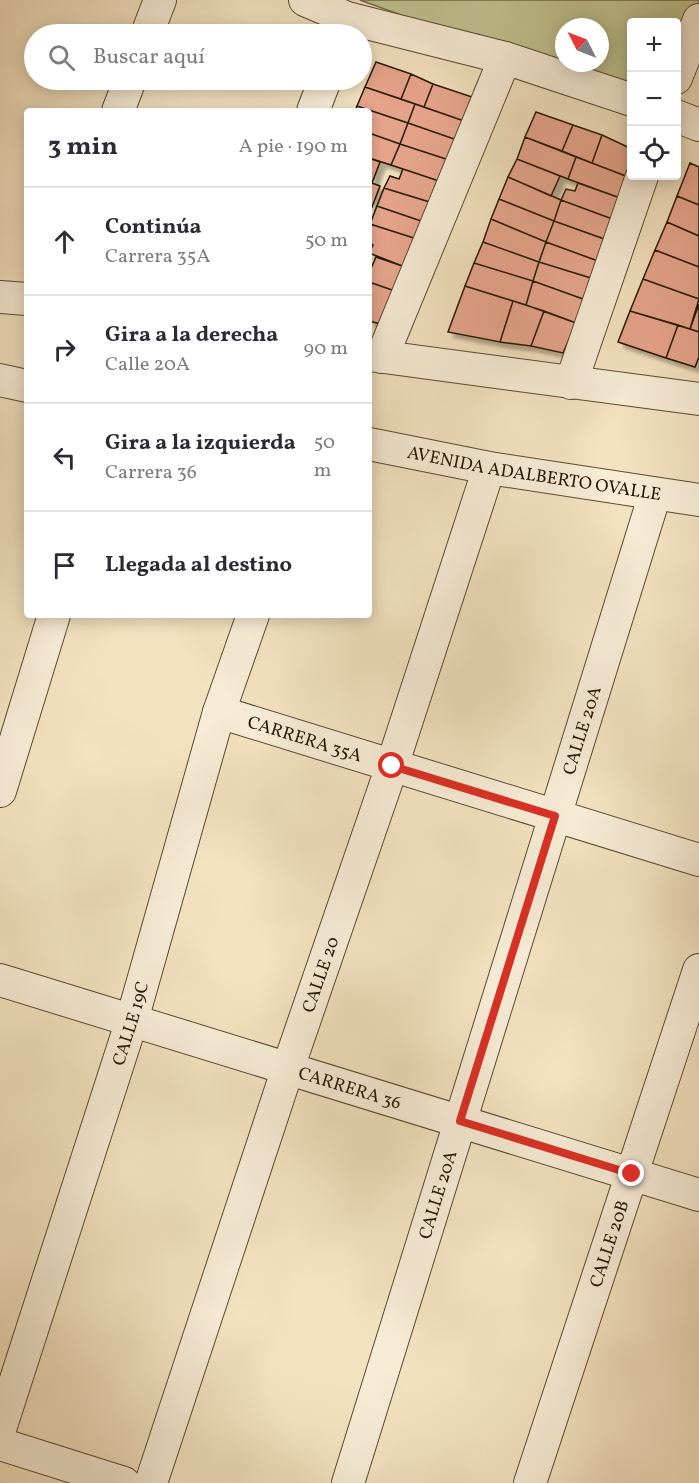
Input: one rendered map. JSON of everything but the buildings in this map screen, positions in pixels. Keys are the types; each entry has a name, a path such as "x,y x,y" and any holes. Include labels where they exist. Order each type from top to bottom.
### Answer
{"street":[{"path":"151,24 160,0"},
{"path":"305,0 347,18 371,24"},
{"path":"678,72 699,20"},
{"path":"372,24 505,58 627,98"},
{"path":"505,58 375,356 699,399"},
{"path":"119,108 126,90"},
{"path":"314,108 321,90"},
{"path":"681,118 699,125"},
{"path":"571,383 641,180"},
{"path":"0,297 24,299"},
{"path":"0,380 24,385"},
{"name":"AVENIDA ADALBERTO OVALLE","path":"372,445 489,468 699,500"},
{"name":"CALLE 20","path":"151,1483 288,1068 392,766 489,468"},
{"name":"CALLE 20A","path":"348,1483 655,494"},
{"path":"0,791 53,618"},
{"name":"CALLE 19C","path":"0,1429 132,1020 219,712 252,618"},
{"name":"CARRERA 35A","path":"219,712 699,860"},
{"name":"CALLE 20B","path":"531,1483 699,970"},
{"name":"CARRERA 36","path":"0,980 699,1195"},
{"path":"0,1444 124,1483"}],"green space":[{"path":"360,0 699,0 699,26 681,71 681,18 627,18 627,98 557,72 609,72 609,18 555,18 555,71"}],"route":[{"path":"392,766 555,816 460,1121 632,1174"}]}
